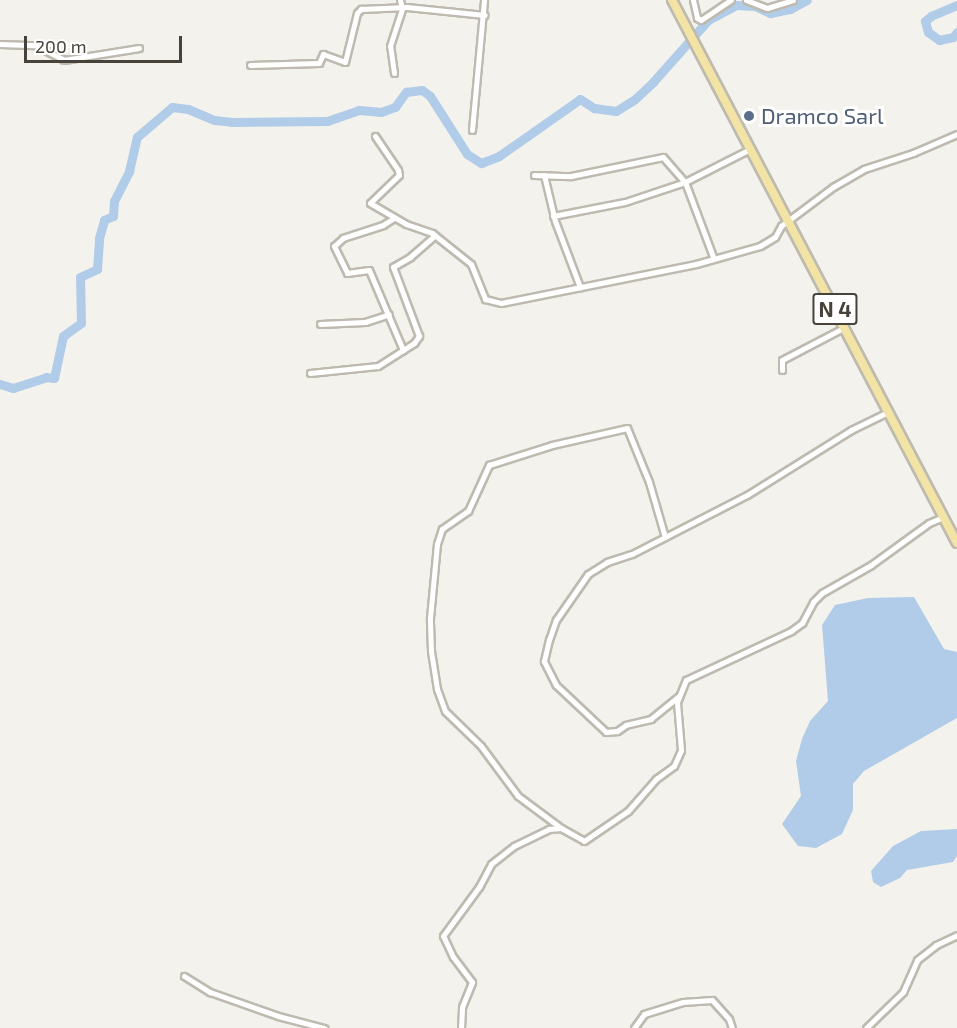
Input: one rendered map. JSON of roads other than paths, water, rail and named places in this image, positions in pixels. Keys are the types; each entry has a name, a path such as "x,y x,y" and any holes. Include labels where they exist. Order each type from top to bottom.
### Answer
{"main road":[{"name":"N 4","path":"672,0 957,543"}],"street":[{"path":"394,73 390,46 402,8 400,0"},
{"path":"472,130 485,15 484,0"},
{"path":"693,0 698,18 701,20 731,0"},
{"path":"746,0 767,8 793,0"},
{"path":"250,65 319,63 323,54 345,62 355,22 361,9 402,8 462,11 485,15"},
{"path":"0,44 35,45 64,60 139,48"},
{"path":"375,136 398,170 399,176 370,203 394,218 435,235 471,264 485,299 491,303 501,303 714,259 759,246 775,237 787,221 815,203 833,187 864,169 913,153 957,134"},
{"path":"553,216 625,202 686,182 750,149"},
{"path":"534,175 592,173 658,157 663,158 686,182 714,259"},
{"path":"544,175 553,216 579,286"},
{"path":"394,218 383,225 343,238 334,246 346,273 369,270 403,350"},
{"path":"310,373 378,366 403,350 419,336 393,267 410,257 435,235"},
{"path":"320,324 365,322 389,314"},
{"path":"782,370 782,360 845,327"},
{"path":"679,696 651,719 626,725 617,731 606,732 556,685 544,661 556,620 588,574 607,562 632,554 747,495 851,430 888,412"},
{"path":"665,537 649,482 627,428 552,445 489,465 468,510 442,529 437,544 430,618 430,651 437,689 445,711 481,746 518,796 584,842 628,811 657,779 674,766 681,750 677,702 686,680 791,631 802,623 813,602 822,593 871,565 929,523 944,517"},
{"path":"461,1028 462,1007 472,982 453,957 443,936 479,886 491,864 531,837 549,829 561,828"},
{"path":"866,1028 903,992 917,960 936,945 957,935"},
{"path":"184,976 210,992 278,1016 324,1028"},
{"path":"634,1028 644,1014 683,1002 712,1000 729,1018 732,1028"}],"water":[{"path":"914,597 944,649 957,652 957,718 864,771 853,784 853,810 842,834 816,848 798,846 782,824 801,796 796,761 802,739 810,721 828,701 822,625 835,605 868,598"},
{"path":"957,829 957,856 953,862 907,870 900,878 881,887 873,882 871,871 893,846 921,831"}],"waterway":[{"path":"0,384 13,388 46,377 54,378 63,336 81,323 80,277 97,269 99,238 104,220 113,216 114,201 129,171 137,137 172,107 188,109 214,120 232,122 327,121 359,110 381,112 395,107 406,92 422,90 430,96 467,154 481,163 499,156 580,99 594,108 616,111 635,99 653,82 708,20 736,5 755,6 770,13 790,9 807,0"},
{"path":"957,5 925,21 928,32 939,40 953,37 957,32"}],"place":[{"name":"Dramco Sarl","path":"749,116"}]}
